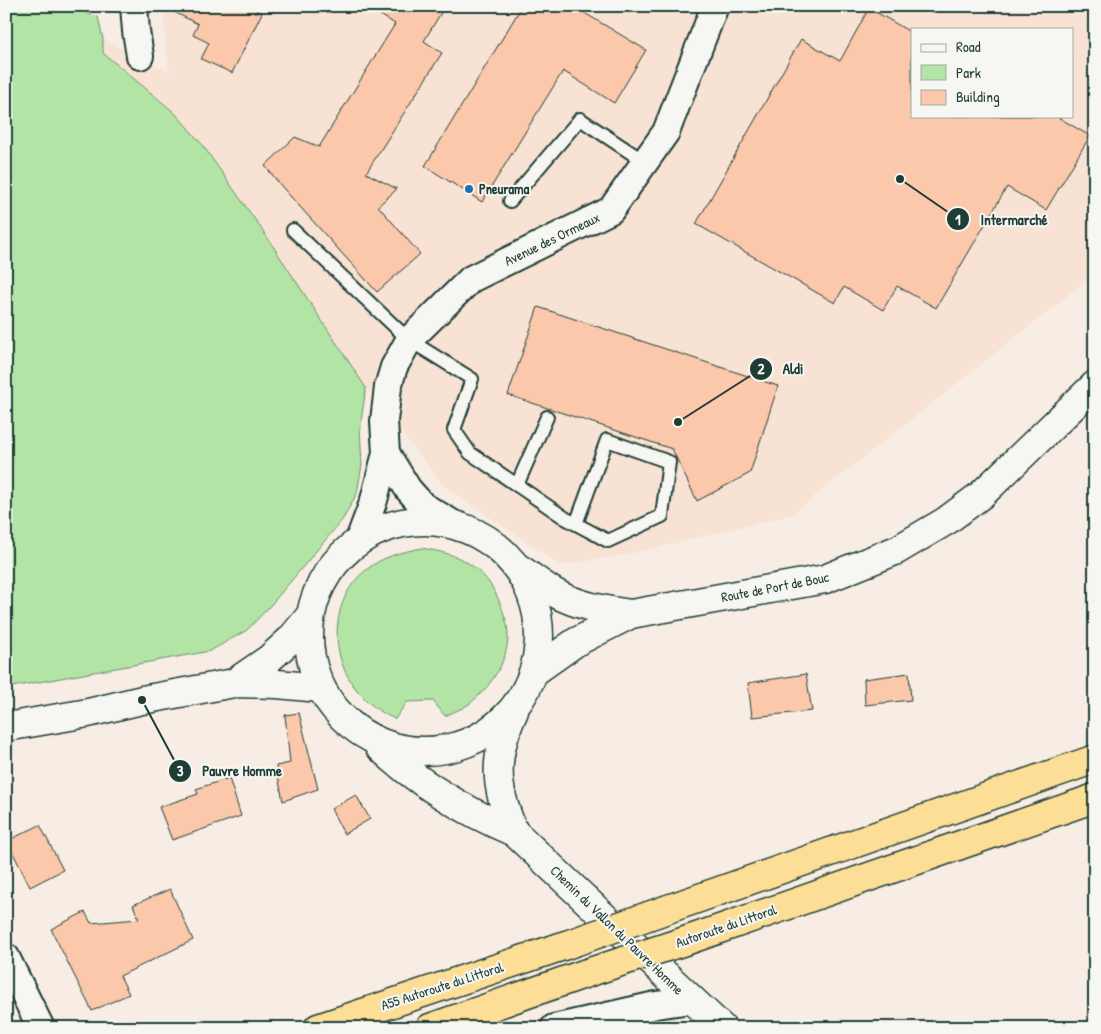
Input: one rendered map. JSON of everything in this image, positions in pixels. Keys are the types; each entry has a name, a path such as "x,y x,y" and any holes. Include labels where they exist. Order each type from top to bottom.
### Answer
{"highway":[{"name":"A55 Autoroute du Littoral","path":"318,1028 566,945 1095,759"},
{"name":"Autoroute du Littoral","path":"430,1028 586,973 692,939 1095,798"}],"main road":[{"name":"Route de Port de Bouc","path":"535,671 576,642 631,614 825,579 897,550 946,521 981,495 1095,385"},
{"path":"516,708 480,738 438,751 407,751 372,740 337,714 320,688 308,642 310,616 320,585 337,560 359,540 386,526 419,520 450,522 501,548 520,568 538,611 540,643 535,671"},
{"name":"Route de Port de Bouc","path":"520,568 556,594 574,602 602,610 631,614"},
{"path":"234,684 269,659 291,639 310,616"},
{"name":"Chemin du Vallon du Pauvre Homme","path":"514,832 500,794 498,764 500,748 505,731 535,671"},
{"path":"6,727 234,684 277,684 320,688"},
{"name":"Chemin du Vallon du Pauvre Homme","path":"372,740 389,756 458,805 487,821 514,832 722,1028"}],"street":[{"name":"Avenue des Ormeaux","path":"359,540 378,485 386,453 384,421 388,386 394,367 409,340 471,279 611,210 666,132 714,6"},
{"path":"134,7 140,56"},
{"name":"Avenue des Ormeaux","path":"386,453 408,489 423,506 450,522"},
{"path":"6,957 41,1028"},
{"path":"554,1028 656,1005 691,1000"}],"lane":[{"path":"123,6 134,7"},
{"path":"510,201 580,119 645,162"},
{"path":"293,230 409,340 472,379 454,430 470,454 576,524 608,541 662,516 669,462 607,440 576,524"},
{"path":"517,485 547,417"}],"shaded area":[{"path":"162,6 1095,6 1095,274 791,515 630,554 560,565 443,485 366,388 263,231 201,143 175,113 103,53 103,39 169,72"}],"green space":[{"path":"6,6 65,6 98,17 103,39 103,53 175,113 201,143 263,231 366,388 360,428 362,465 357,493 343,519 270,606 247,630 210,651 6,688"},
{"path":"422,548 443,552 458,558 470,564 487,579 495,592 505,617 508,632 507,646 501,665 490,683 484,691 466,706 445,716 433,701 407,702 395,719 367,701 347,676 341,661 337,628 344,599 353,583 361,574 372,565 386,558"}],"building":[{"path":"162,6 248,6 262,13 232,73 201,59 209,43 193,35 198,24"},
{"path":"366,6 445,6 424,41 442,53 366,173 397,189 378,206 420,254 377,292 265,166 295,137 319,147 395,24"},
{"path":"522,6 573,6 646,50 614,103 563,71 482,202 425,166"},
{"path":"869,8 911,32 911,118 1059,118 1090,136 1046,210 1007,187 936,308 897,286 883,310 844,287 835,303 696,224 801,39 840,61"},
{"path":"538,307 778,386 750,473 697,501 672,449 508,395"},
{"path":"909,673 911,700 865,705 864,679"},
{"path":"806,674 812,711 752,717 748,683"},
{"path":"299,713 318,789 283,801 276,766 290,763 285,715"},
{"path":"229,778 241,816 172,840 159,807 198,794 196,789"},
{"path":"356,795 370,819 344,834 331,809"},
{"path":"40,825 63,870 30,887 7,841"},
{"path":"170,889 193,940 120,976 129,994 92,1011 51,929 85,912 91,923 139,919 133,905"}],"place":[{"name":"Intermarché","path":"900,179"},
{"name":"Pneurama","path":"469,189"},
{"name":"Aldi","path":"678,422"},
{"name":"Pauvre Homme","path":"142,700"}]}
